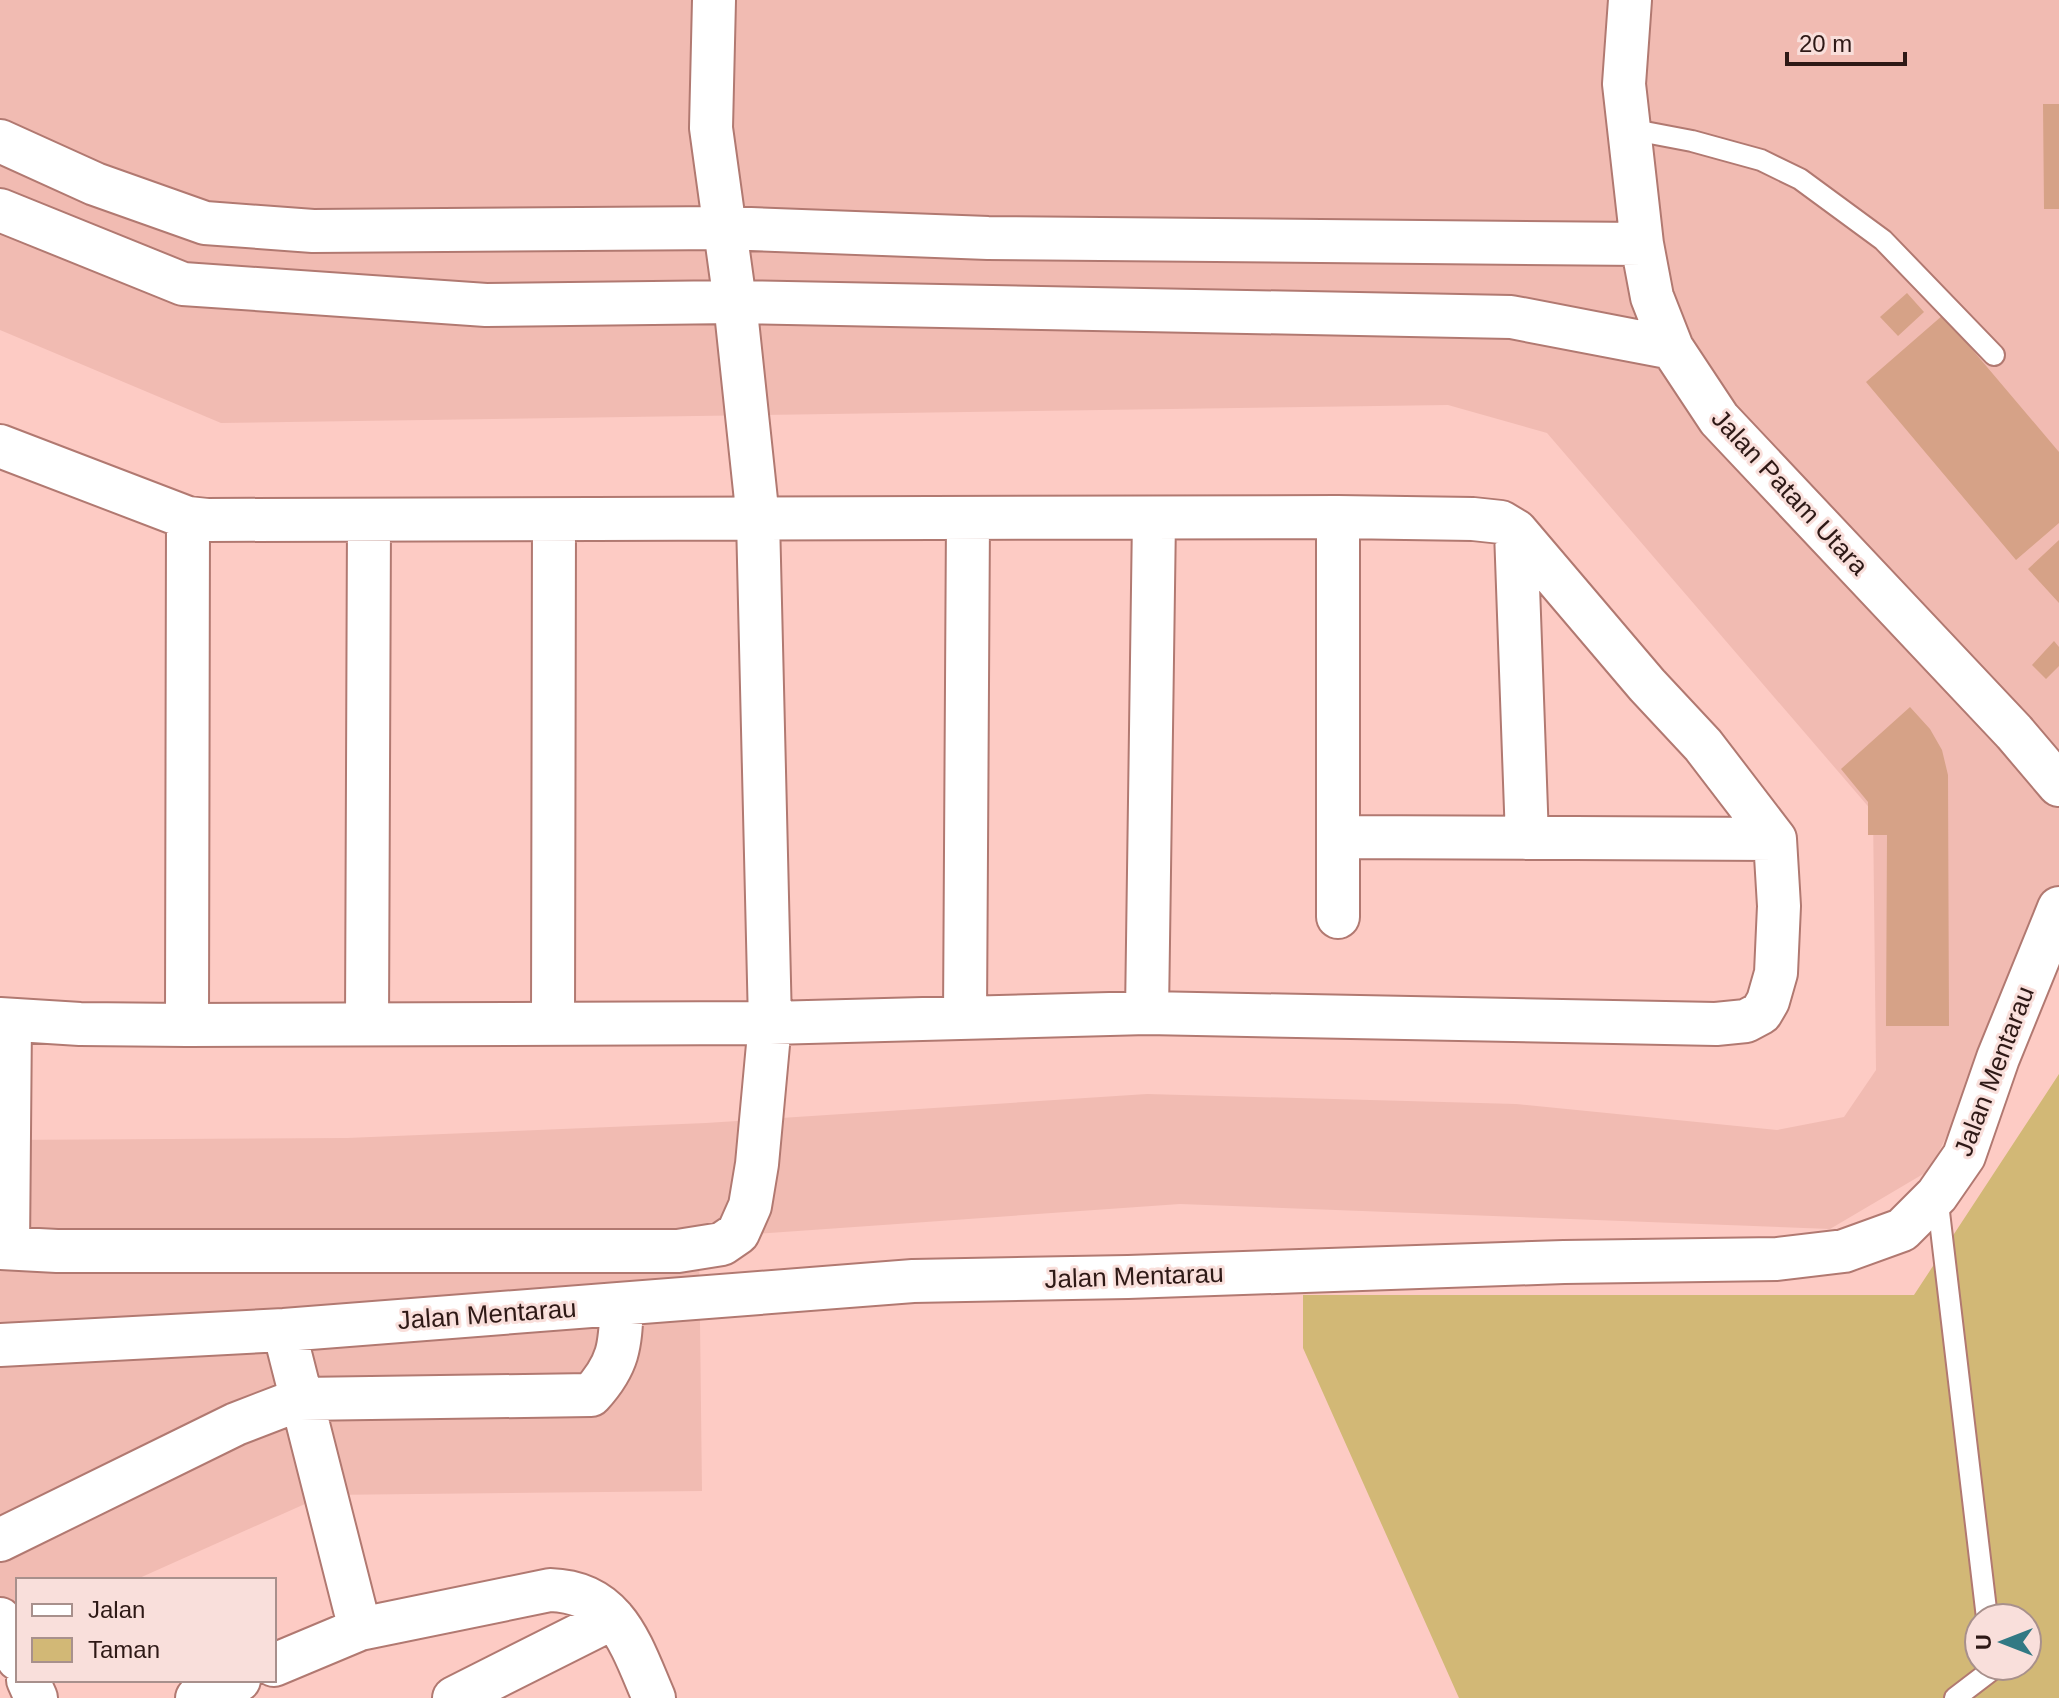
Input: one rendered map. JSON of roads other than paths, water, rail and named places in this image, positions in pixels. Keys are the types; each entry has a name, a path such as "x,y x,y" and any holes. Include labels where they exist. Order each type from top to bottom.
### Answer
{"street":[{"path":"0,446 188,518 554,520 758,519 968,518 1338,517 1501,522 1516,531 1647,685 1703,745 1775,839 1779,906 1776,973 1761,1013 1746,1021 1716,1024 1147,1013 770,1023 187,1025 5,1020 4,1248 57,1251 678,1251 722,1244 738,1233 750,1206 757,1164 770,1023 758,519 735,302 711,128 714,0"},
{"name":"Jalan Patam Utara","path":"1630,0 1624,84 1642,244 1652,297 1672,348 1719,419 2014,732 2059,785"},
{"path":"0,141 95,184 205,223 313,231 725,228 988,238 1642,244"},
{"path":"0,210 183,284 486,305 735,302 1511,317 1672,348"},
{"path":"1338,517 1338,917"},
{"path":"187,1025 188,518"},
{"path":"965,1018 968,518"},
{"path":"1147,1013 1154,518"},
{"path":"367,1024 369,520"},
{"path":"553,1024 554,520"},
{"path":"1516,531 1527,838"},
{"path":"1338,837 1775,839"},
{"name":"Jalan Mentarau","path":"0,1345 284,1330 913,1281 1564,1262 1777,1259 1844,1251 1902,1230 1937,1195 1964,1156 1998,1058 2059,908"},
{"path":"0,1540 236,1424 301,1399 591,1395 615,1363 620,1346 622,1304"},
{"path":"284,1330 360,1629"},
{"path":"276,1664 360,1629 550,1590 570,1591 588,1597 623,1629 654,1698"},
{"path":"454,1698 613,1618"},
{"path":"0,1619 16,1655"},
{"path":"197,1698 234,1682"}],"lane":[{"path":"1629,129 1692,141 1761,160 1800,179 1883,240 1994,355"},
{"path":"1937,1195 1985,1602"},
{"path":"1955,1698 1976,1682"}]}
